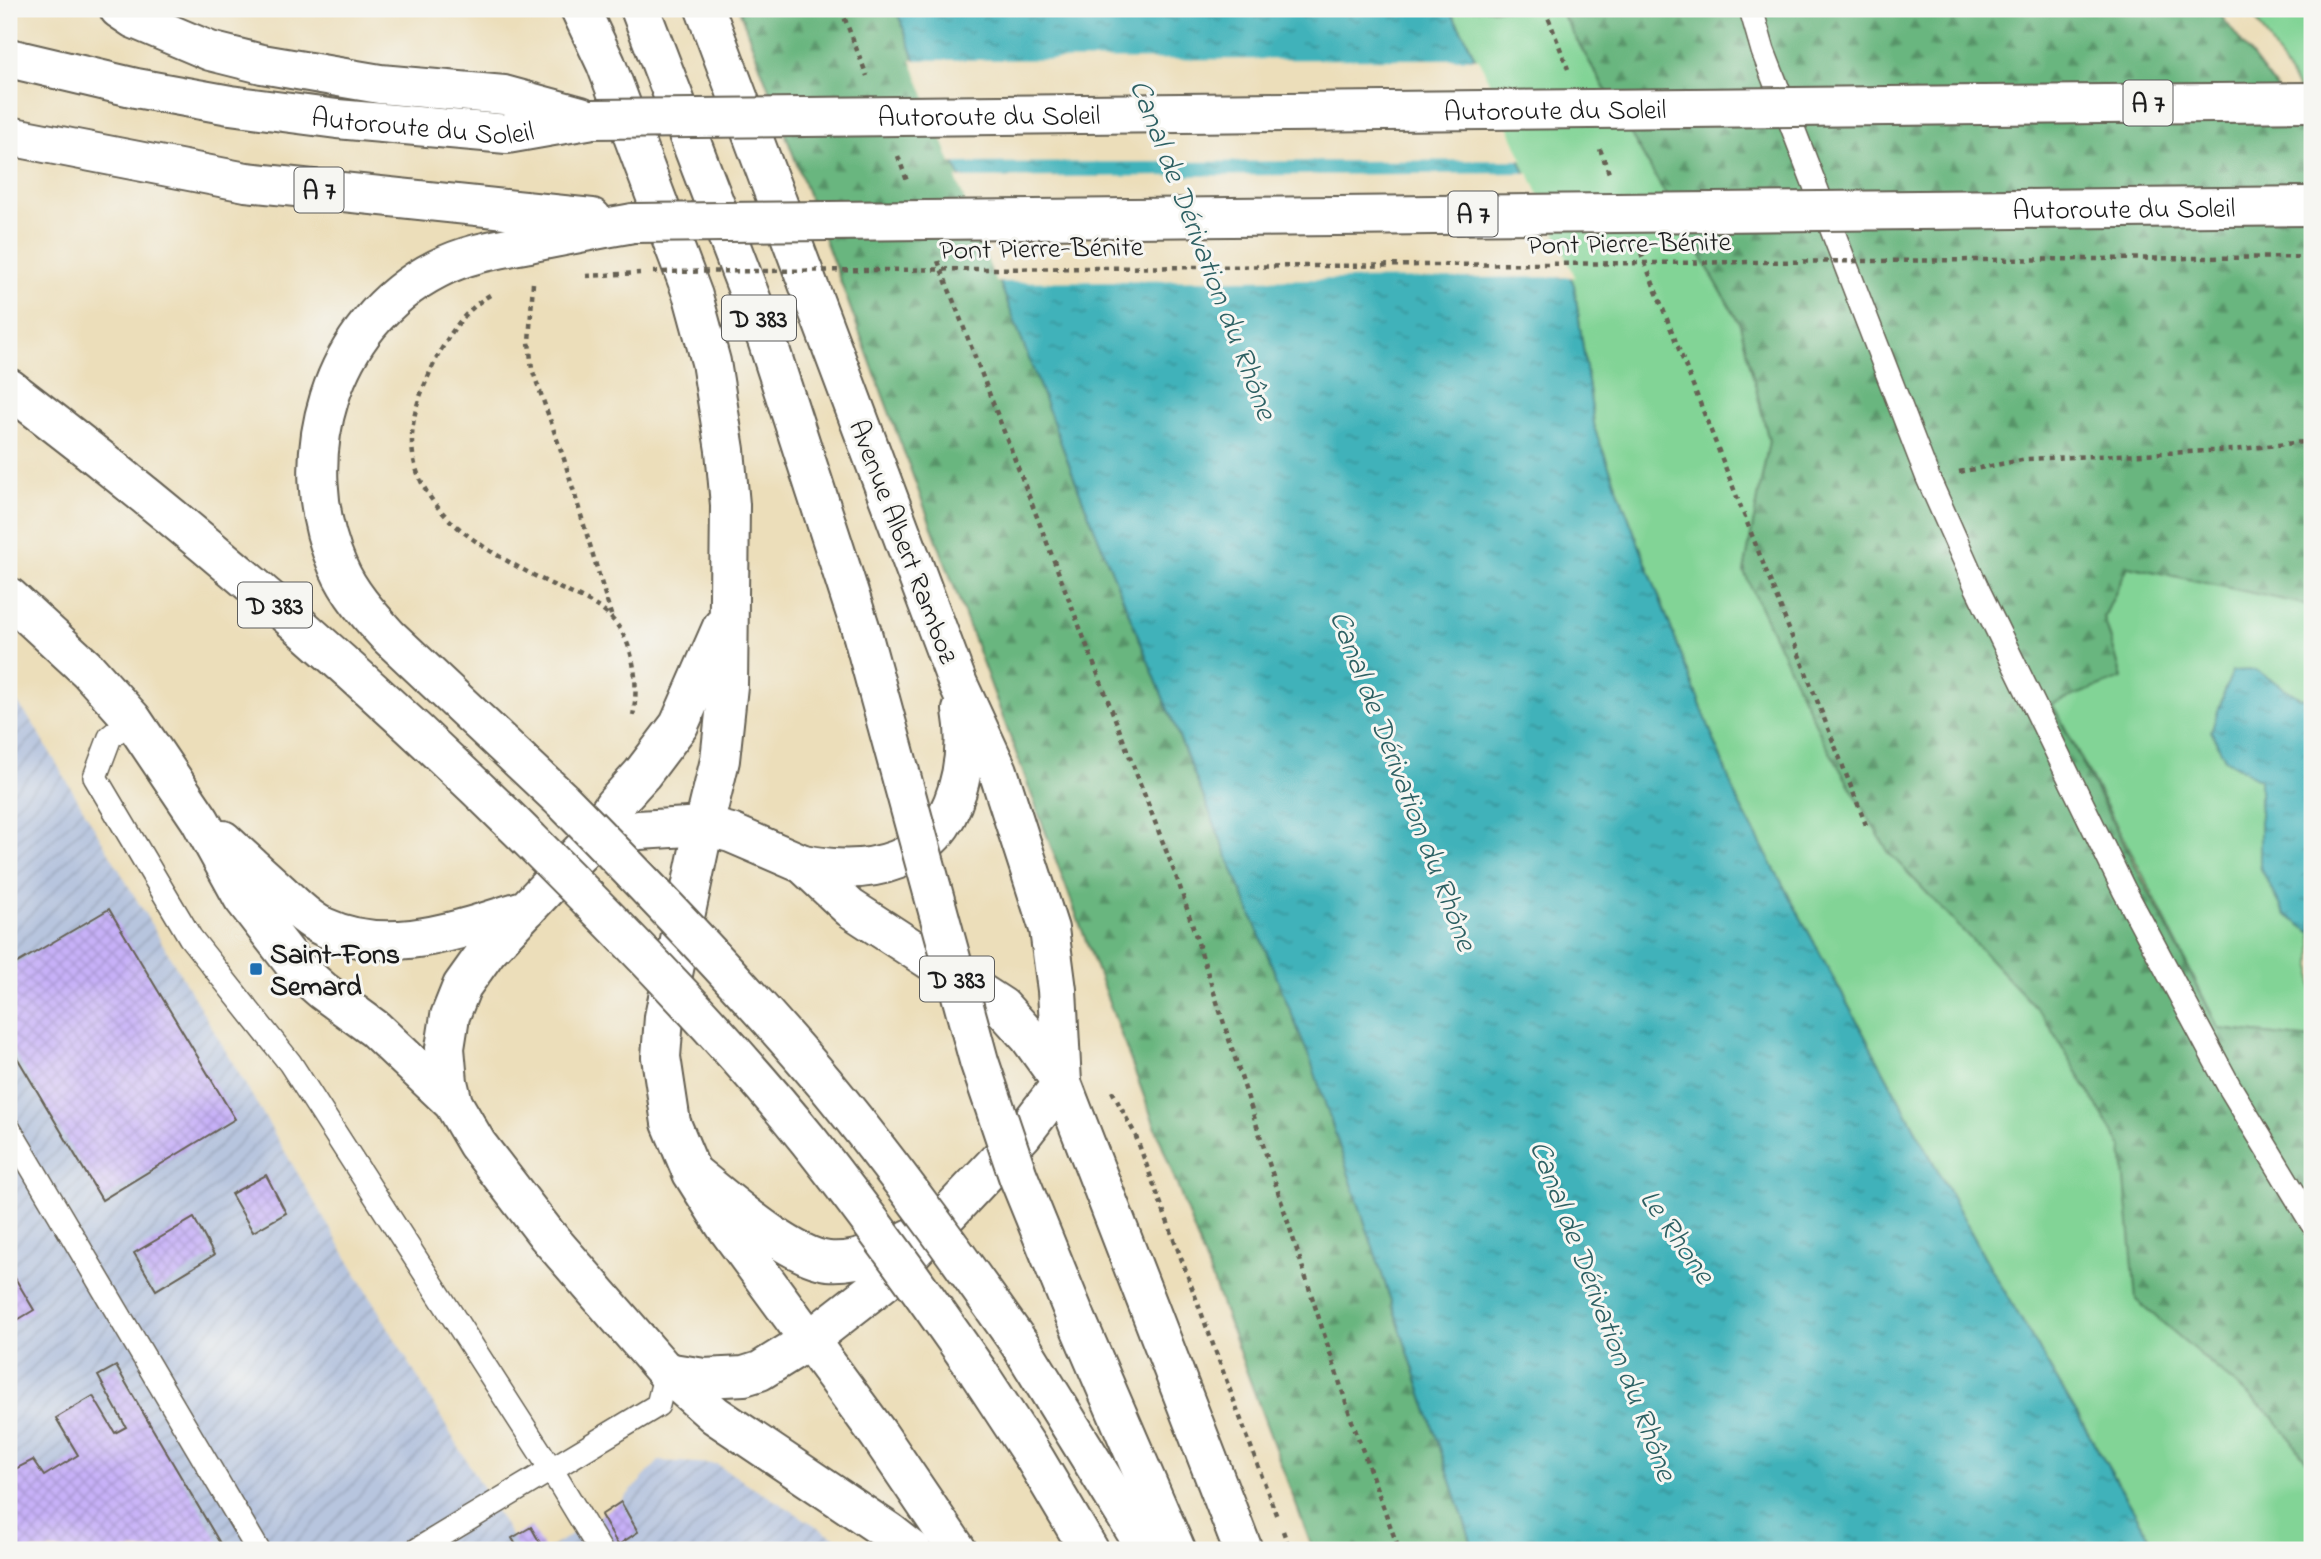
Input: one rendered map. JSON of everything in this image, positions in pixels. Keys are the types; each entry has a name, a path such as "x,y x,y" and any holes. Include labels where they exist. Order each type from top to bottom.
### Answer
{"main road":[{"path":"119,9 134,19 210,51 262,64 380,85 505,95 593,120"},
{"path":"580,9 606,64 693,296 711,362 725,450 730,505 728,686 720,760 664,1017 661,1057 671,1123 692,1173 724,1224 879,1436 957,1550"},
{"name":"D 383","path":"640,9 767,340 862,633 979,1061 1018,1176 1075,1316 1177,1550"},
{"name":"Avenue Albert Ramboz","path":"705,9 958,684 998,771 1049,929 1057,990 1062,1083"},
{"name":"Autoroute du Soleil","path":"9,58 136,88 230,105 337,119 507,134 593,120 2312,102"},
{"name":"Autoroute du Soleil","path":"9,136 246,182 633,222 2312,206"},
{"path":"633,222 476,253 437,269 412,284 374,317 344,361 328,400 319,444 316,481 323,523 338,568 388,636 562,800 659,898 827,1087 934,1224 1020,1346 1103,1476 1146,1550"},
{"name":"D 383","path":"9,388 177,522 301,626 423,737 624,934 755,1078 865,1214 978,1372 1089,1550"},
{"path":"9,597 88,670 132,719 200,820 243,898 298,969 374,1029 453,1103 477,1144 547,1235 666,1371 715,1415 912,1550"},
{"path":"453,1103 446,1048 450,1016 462,986 487,951 588,844 614,805 642,774 679,725 730,609"},
{"path":"588,844 639,830 704,825 731,833 803,863 830,869 857,869 902,859 933,836 945,820 955,798 964,761 965,729 958,684"},
{"path":"200,820 302,912 323,927 355,937 404,940 432,936 528,909"},
{"path":"803,863 850,908 1003,1007 1029,1037 1062,1083 1243,1550"},
{"path":"666,1371 704,1378 744,1376 760,1371 808,1341 885,1281 1022,1135 1062,1083"},
{"path":"692,1173 785,1243 820,1259 831,1261 861,1258 937,1225"}],"lane":[{"path":"1751,9 1763,51 1928,478 1976,588 2124,890 2229,1086 2312,1223"},
{"path":"132,719 110,737 95,777 190,937 289,1063 551,1469 600,1550"},
{"path":"9,1129 258,1550"},
{"path":"417,1550 658,1405 666,1371"}],"path":[{"path":"841,9 871,86"},
{"path":"1545,9 1570,74"},
{"path":"1595,138 1611,177"},
{"path":"895,150 910,189"},
{"path":"1636,242 1866,825"},
{"path":"935,253 1179,884 1352,1421 1399,1550"},
{"name":"Pont Pierre-Bénite","path":"573,276 653,272 2312,257"},
{"path":"523,281 533,279 529,342 532,369 564,459 612,619"},
{"path":"499,290 473,306 456,325 433,364 423,388 415,418 414,438 414,453 420,480 441,512 469,537 502,559 594,605 612,619 623,635 633,665 636,695 632,719"},
{"path":"1928,478 2027,458 2233,450 2312,441"},
{"path":"1109,1086 1135,1134 1290,1550"}],"shaded area":[{"path":"9,691 34,725 512,1538 531,1527 544,1550 9,1550"},
{"path":"659,1461 716,1464 855,1550 547,1550 621,1502"}],"green space":[{"path":"739,9 896,9 1080,493 1312,1064 1474,1550 1313,1550"},
{"path":"1449,9 1559,9 1740,324 1769,441 1744,572 1889,853 2043,1015 2122,1147 2137,1300 2273,1416 2312,1468 2312,1550 2157,1550 1985,1258 1737,800 1595,430 1574,285 1467,40"},
{"path":"1559,9 2216,9 2312,135 2312,606 2128,566 2104,617 2122,678 2052,704 2219,1029 2312,1039 2312,1468 2273,1416 2136,1300 2122,1147 2043,1015 1889,853 1823,740 1744,572 1769,441 1740,324"},
{"path":"2250,9 2312,9 2312,112"},
{"path":"2128,566 2312,603 2312,1039 2219,1029 2143,875 2052,703 2122,678 2104,617"}],"water":[{"path":"896,9 1449,9 1467,40 1574,285 1595,430 1737,800 1985,1258 2157,1550 1474,1550 1312,1064 1080,493"},
{"path":"2256,670 2300,698 2312,699 2312,933 2285,914 2260,867 2260,780 2225,759 2211,731 2232,671"}],"pier":[{"path":"1479,59 1523,160 951,163 911,60"},
{"path":"1529,173 1575,277 996,282 956,178"}],"building":[{"path":"109,909 235,1119 102,1200 9,1044 9,968"},
{"path":"266,1175 286,1213 253,1232 231,1194"},
{"path":"194,1218 214,1255 156,1290 134,1253"},
{"path":"9,1268 34,1310 9,1325"},
{"path":"116,1366 224,1550 9,1550 9,1472 33,1460 44,1476 78,1455 56,1418 93,1396 115,1433 126,1427 98,1376"},
{"path":"621,1502 638,1532 618,1545 601,1515"},
{"path":"531,1527 544,1550 519,1550 512,1538"}],"place":[{"name":"Saint-Fons Semard","path":"256,969"}],"water label":[{"name":"Canal de Dérivation du Rhône","path":"1204,249"},
{"name":"Canal de Dérivation du Rhône","path":"1404,780"},
{"name":"Le Rhone","path":"1678,1236"},
{"name":"Canal de Dérivation du Rhône","path":"1604,1310"}]}
